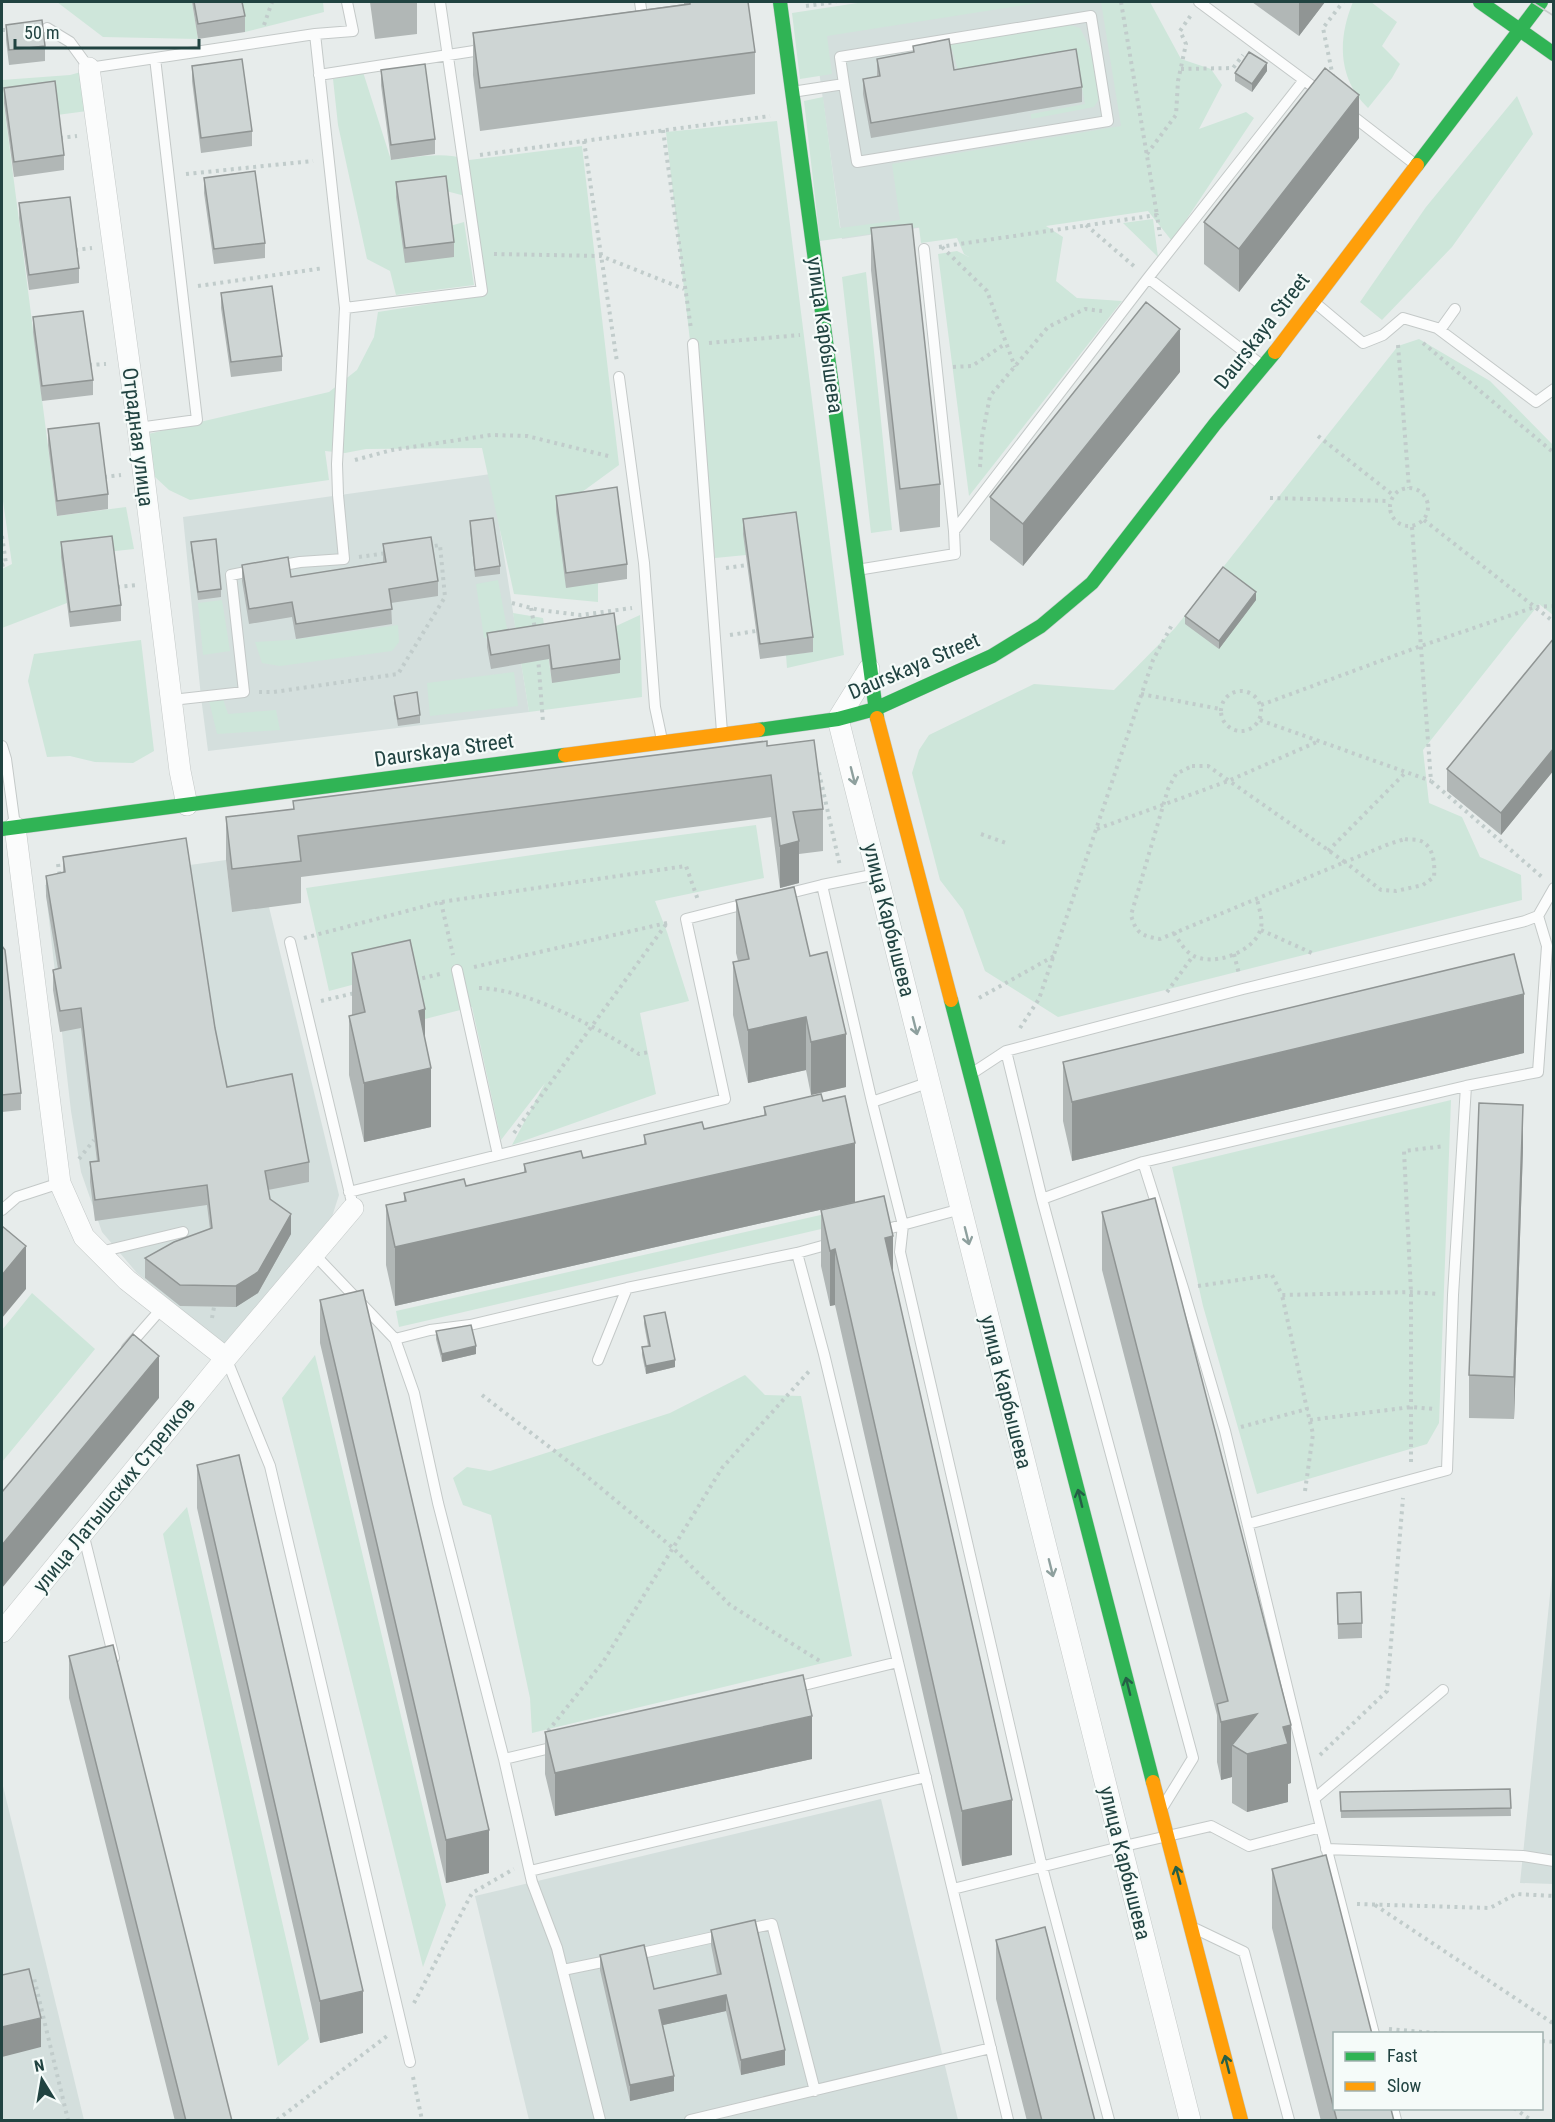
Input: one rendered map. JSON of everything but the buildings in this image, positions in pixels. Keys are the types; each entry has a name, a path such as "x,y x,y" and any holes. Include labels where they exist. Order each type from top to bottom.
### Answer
{"street":[{"name":"улица Карбышева","path":"780,2 875,709 1241,2121"},
{"path":"1480,2 1554,54"},
{"name":"Daurskaya Street","path":"8,828 838,719 875,709 992,656 1041,626 1092,583 1215,424 1263,367 1540,2"},
{"name":"Отрадная улица","path":"89,68 138,428 180,771 187,805"},
{"path":"838,719 869,669"},
{"name":"улица Карбышева","path":"838,719 1190,2121"},
{"path":"8,828 60,1183 84,1237 128,1280 226,1358"},
{"name":"улица Латышских Стрелков","path":"2,1632 314,1254 351,1200"}],"lane":[{"path":"47,28 70,42 89,68 315,34 352,31 347,2"},
{"path":"345,308 482,291 440,2"},
{"path":"632,28 643,27 640,2"},
{"path":"1199,2 1416,165"},
{"path":"1091,16 1108,122 857,162 844,84 840,57 1091,16"},
{"path":"172,700 244,692 231,575 300,562 344,559 337,464 345,308 315,34"},
{"path":"319,75 493,48"},
{"path":"138,428 197,420 155,58"},
{"path":"954,531 1148,278 1304,80"},
{"path":"792,92 844,84"},
{"path":"857,570 955,554 924,249"},
{"path":"1148,278 1263,367"},
{"path":"1313,301 1363,343 1383,335 1403,318 1440,330 1536,402 1554,389"},
{"path":"1440,330 1455,309"},
{"path":"693,344 723,735"},
{"path":"619,377 644,563 655,707 662,743"},
{"path":"2,746 6,759 8,828"},
{"path":"290,942 351,1200 498,1155 725,1099 686,919 822,885 877,874"},
{"path":"822,885 903,1225 900,1252 1042,1866 1109,2121"},
{"path":"971,1074 1006,1051 1243,989 1525,921 1538,916 1554,888"},
{"path":"1042,1199 1143,1162 1466,1086 1538,1072 1547,946 1538,916"},
{"path":"457,970 498,1155"},
{"path":"1006,1051 1042,1199 1193,1758 1160,1811"},
{"path":"872,1102 930,1082"},
{"path":"1248,1524 1447,1470 1453,1295 1466,1086"},
{"path":"1143,1162 1225,1431 1306,1768 1373,2031"},
{"path":"2,1200 60,1183"},
{"path":"2,1210 17,1197"},
{"path":"871,1233 961,1209"},
{"path":"100,1252 183,1232"},
{"path":"395,1339 430,1330 470,1325 840,1242"},
{"path":"797,1252 824,1354 1008,2121"},
{"path":"314,1254 395,1339 414,1393 438,1503 530,1871 538,1901 557,1948 600,2121"},
{"path":"598,1360 627,1288"},
{"path":"116,1361 162,1308"},
{"path":"226,1358 270,1466 410,2062"},
{"path":"83,1533 118,1671"},
{"path":"786,1690 898,1662"},
{"path":"1314,1799 1443,1690"},
{"path":"504,1760 566,1744"},
{"path":"530,1871 926,1777"},
{"path":"952,1889 1120,1846 1211,1826 1249,1846 1321,1827"},
{"path":"1326,1849 1523,1857 1554,1861"},
{"path":"563,1970 772,1924 815,2091"},
{"path":"1191,1926 1244,1952 1289,2121"},
{"path":"690,2121 991,2048"}],"path":[{"path":"1121,2 1164,258"},
{"path":"1147,155 1176,115 1186,44 1179,31 1199,2"},
{"path":"1340,107 1323,28 1343,2"},
{"path":"2,30 47,28"},
{"path":"1181,69 1233,68 1254,43"},
{"path":"463,158 795,112"},
{"path":"663,130 693,344 825,333"},
{"path":"584,141 619,377"},
{"path":"169,176 328,159"},
{"path":"924,249 1157,215"},
{"path":"1085,225 1148,278"},
{"path":"941,247 987,291 1015,367"},
{"path":"476,254 601,256 685,289"},
{"path":"182,288 340,266"},
{"path":"978,500 982,437 990,396 1048,327 1085,309 1121,314"},
{"path":"1420,341 1554,453"},
{"path":"936,368 972,366 1005,344"},
{"path":"1398,345 1409,488"},
{"path":"337,464 392,450 491,435 527,436 630,462"},
{"path":"1318,436 1393,495"},
{"path":"1409,488 1418,489 1428,503 1428,512 1424,520 1412,527 1402,526 1394,520 1389,511 1393,495 1400,489 1409,488"},
{"path":"1270,498 1390,501"},
{"path":"1424,520 1554,622"},
{"path":"1412,527 1431,781"},
{"path":"2,536 6,564 2,566"},
{"path":"244,692 274,692 398,674 445,597 440,545 419,548"},
{"path":"344,559 398,551"},
{"path":"512,603 581,615 647,606"},
{"path":"1261,705 1535,607 1554,606"},
{"path":"531,608 535,631"},
{"path":"581,615 581,623"},
{"path":"1006,1051 1039,999 1153,660 1173,623"},
{"path":"715,637 756,631"},
{"path":"538,654 543,722"},
{"path":"1239,690 1253,693 1261,705 1260,720 1249,730 1235,731 1223,723 1220,709 1226,696 1239,690"},
{"path":"1141,694 1220,709"},
{"path":"1260,720 1431,781 1545,879"},
{"path":"1096,829 1228,781 1319,741"},
{"path":"1228,781 1208,766 1192,766 1176,774 1168,789 1131,915 1135,928 1145,937 1160,939 1345,862 1389,844 1405,839 1420,840 1431,850 1435,862 1434,877 1424,885 1396,891 1382,890 1345,862 1228,781"},
{"path":"806,769 818,768 843,881"},
{"path":"1328,851 1406,772"},
{"path":"981,834 1006,843"},
{"path":"58,864 62,888"},
{"path":"290,942 441,902 686,866 704,914"},
{"path":"1174,933 1182,946 1193,956 1211,959 1234,954 1253,943 1261,930 1261,913 1257,899"},
{"path":"441,902 457,970"},
{"path":"414,980 686,919"},
{"path":"498,1155 667,923"},
{"path":"1261,930 1340,966"},
{"path":"979,998 1054,956"},
{"path":"1150,1015 1193,956"},
{"path":"461,988 497,988 593,1025 639,1054 650,1052"},
{"path":"305,1005 359,992"},
{"path":"1306,1768 1387,1691 1403,1496 1411,1460 1412,1292 1404,1151 1462,1143"},
{"path":"1183,1288 1272,1275 1282,1295 1313,1434 1303,1509"},
{"path":"1282,1295 1412,1292 1453,1295"},
{"path":"205,1342 215,1304 215,1294"},
{"path":"531,1752 603,1662 722,1468 824,1354"},
{"path":"482,1395 578,1469 673,1548 730,1605 844,1676"},
{"path":"1310,1420 1411,1407 1449,1410"},
{"path":"1225,1431 1307,1409"},
{"path":"1340,1903 1490,1908 1516,1894 1554,1896"},
{"path":"1374,1904 1554,2024"},
{"path":"23,1981 34,1978 68,2121"},
{"path":"1373,2031 1406,2032"},
{"path":"410,2062 422,2121"},
{"path":"1515,2110 1531,2121"}],"shaded area":[{"path":"971,2 1110,2 1144,195 842,239 813,27"},
{"path":"491,474 529,712 208,751 183,517"},
{"path":"226,860 232,911 269,907 339,1195 329,1226 225,1345 137,1273 102,1232 81,1172 71,1111 45,885"},
{"path":"1553,1566 1553,1884 1520,1883"},
{"path":"2,1782 84,2120 2,2120"},
{"path":"881,1799 958,2120 529,2120 475,1896"}],"green space":[{"path":"57,2 192,2 198,39 103,37"},
{"path":"240,2 323,2 324,12 245,32"},
{"path":"864,2 1044,2 827,36 832,74 800,79 792,13"},
{"path":"1101,2 1150,2 1181,59 1211,69 1222,85 1199,129 1246,112 1254,118 1172,241 1148,211 1046,226 1063,237 1056,281 1077,298 1122,301 969,496 938,254 957,251 969,257 964,254 957,238 921,243 919,227 820,241 804,101 823,97 840,228 900,220 892,164 1121,126"},
{"path":"1353,2 1371,2 1397,22 1382,46 1400,64 1368,108 1350,84 1343,57 1345,30"},
{"path":"1066,24 1080,28 1089,46 1099,99 1094,107 1031,119 1031,114 1085,104 1076,57 960,77 952,49 913,55 912,50"},
{"path":"81,72 87,111 57,115 4,104 57,516 126,507 134,549 61,557 67,603 2,628 2,569 12,564 2,494 2,80 70,75"},
{"path":"363,72 391,160 440,155 469,160 582,146 619,465 556,511 598,583 598,602 514,594 482,448 366,449 345,453 325,451 329,480 190,500 169,490 155,477 148,434 329,392 357,370 374,337 378,312 486,295 473,198 446,191 450,226 464,222 474,285 396,295 390,271 367,259 338,125 333,79"},
{"path":"1517,96 1533,134 1452,247 1382,320 1360,302 1426,207"},
{"path":"777,121 844,655 787,668 786,655 812,652 744,534 746,555 715,558 666,132"},
{"path":"1153,219 1158,257 1123,223"},
{"path":"866,272 892,530 871,533 842,277"},
{"path":"1419,339 1490,381 1553,445 1553,615 1539,604 1423,750 1429,803 1462,817 1480,857 1521,875 1522,900 1058,1017 985,971 963,910 940,880 912,773 919,750 929,735 1034,684 1114,690 1175,628 1398,346"},
{"path":"498,580 508,634 484,638 476,584"},
{"path":"222,600 230,651 203,655 198,603"},
{"path":"513,613 543,618 552,683 614,627 640,615 642,697 529,712"},
{"path":"398,625 399,642 392,651 280,666 262,663 255,642 289,640"},
{"path":"141,640 154,751 133,763 95,762 70,756 47,757 28,681 34,654"},
{"path":"514,672 518,706 430,716 427,683"},
{"path":"223,699 228,714 276,710 280,730 217,734 209,701"},
{"path":"756,825 764,878 655,901 689,1001 640,1013 656,1094 512,1145 545,1083 501,1140 472,1007 425,1019 412,969 329,991 306,888"},
{"path":"1451,1100 1439,1423 1427,1444 1257,1494 1203,1306 1172,1167"},
{"path":"856,1207 860,1220 399,1327 396,1311"},
{"path":"32,1293 95,1349 2,1462 2,1330"},
{"path":"315,1355 446,1905 423,1967 282,1398"},
{"path":"745,1375 765,1395 801,1396 852,1656 532,1733 530,1698 491,1515 463,1505 453,1478 467,1467 490,1471 670,1413"},
{"path":"187,1507 309,2039 278,2066 163,1534"}],"tram line":[{"path":"1532,2 1554,16"}],"traffic: fast":[{"path":"780,2 877,718"},
{"path":"1480,2 1554,54"},
{"path":"1417,165 1541,2"},
{"path":"758,730 838,719 875,709 992,656 1041,626 1092,583 1215,424 1275,352"},
{"path":"2,829 565,755"},
{"path":"951,1000 1153,1782"}],"traffic: slow":[{"path":"1275,352 1417,165"},
{"path":"877,718 951,1000"},
{"path":"565,755 758,730"},
{"path":"1153,1782 1241,2120"}]}
